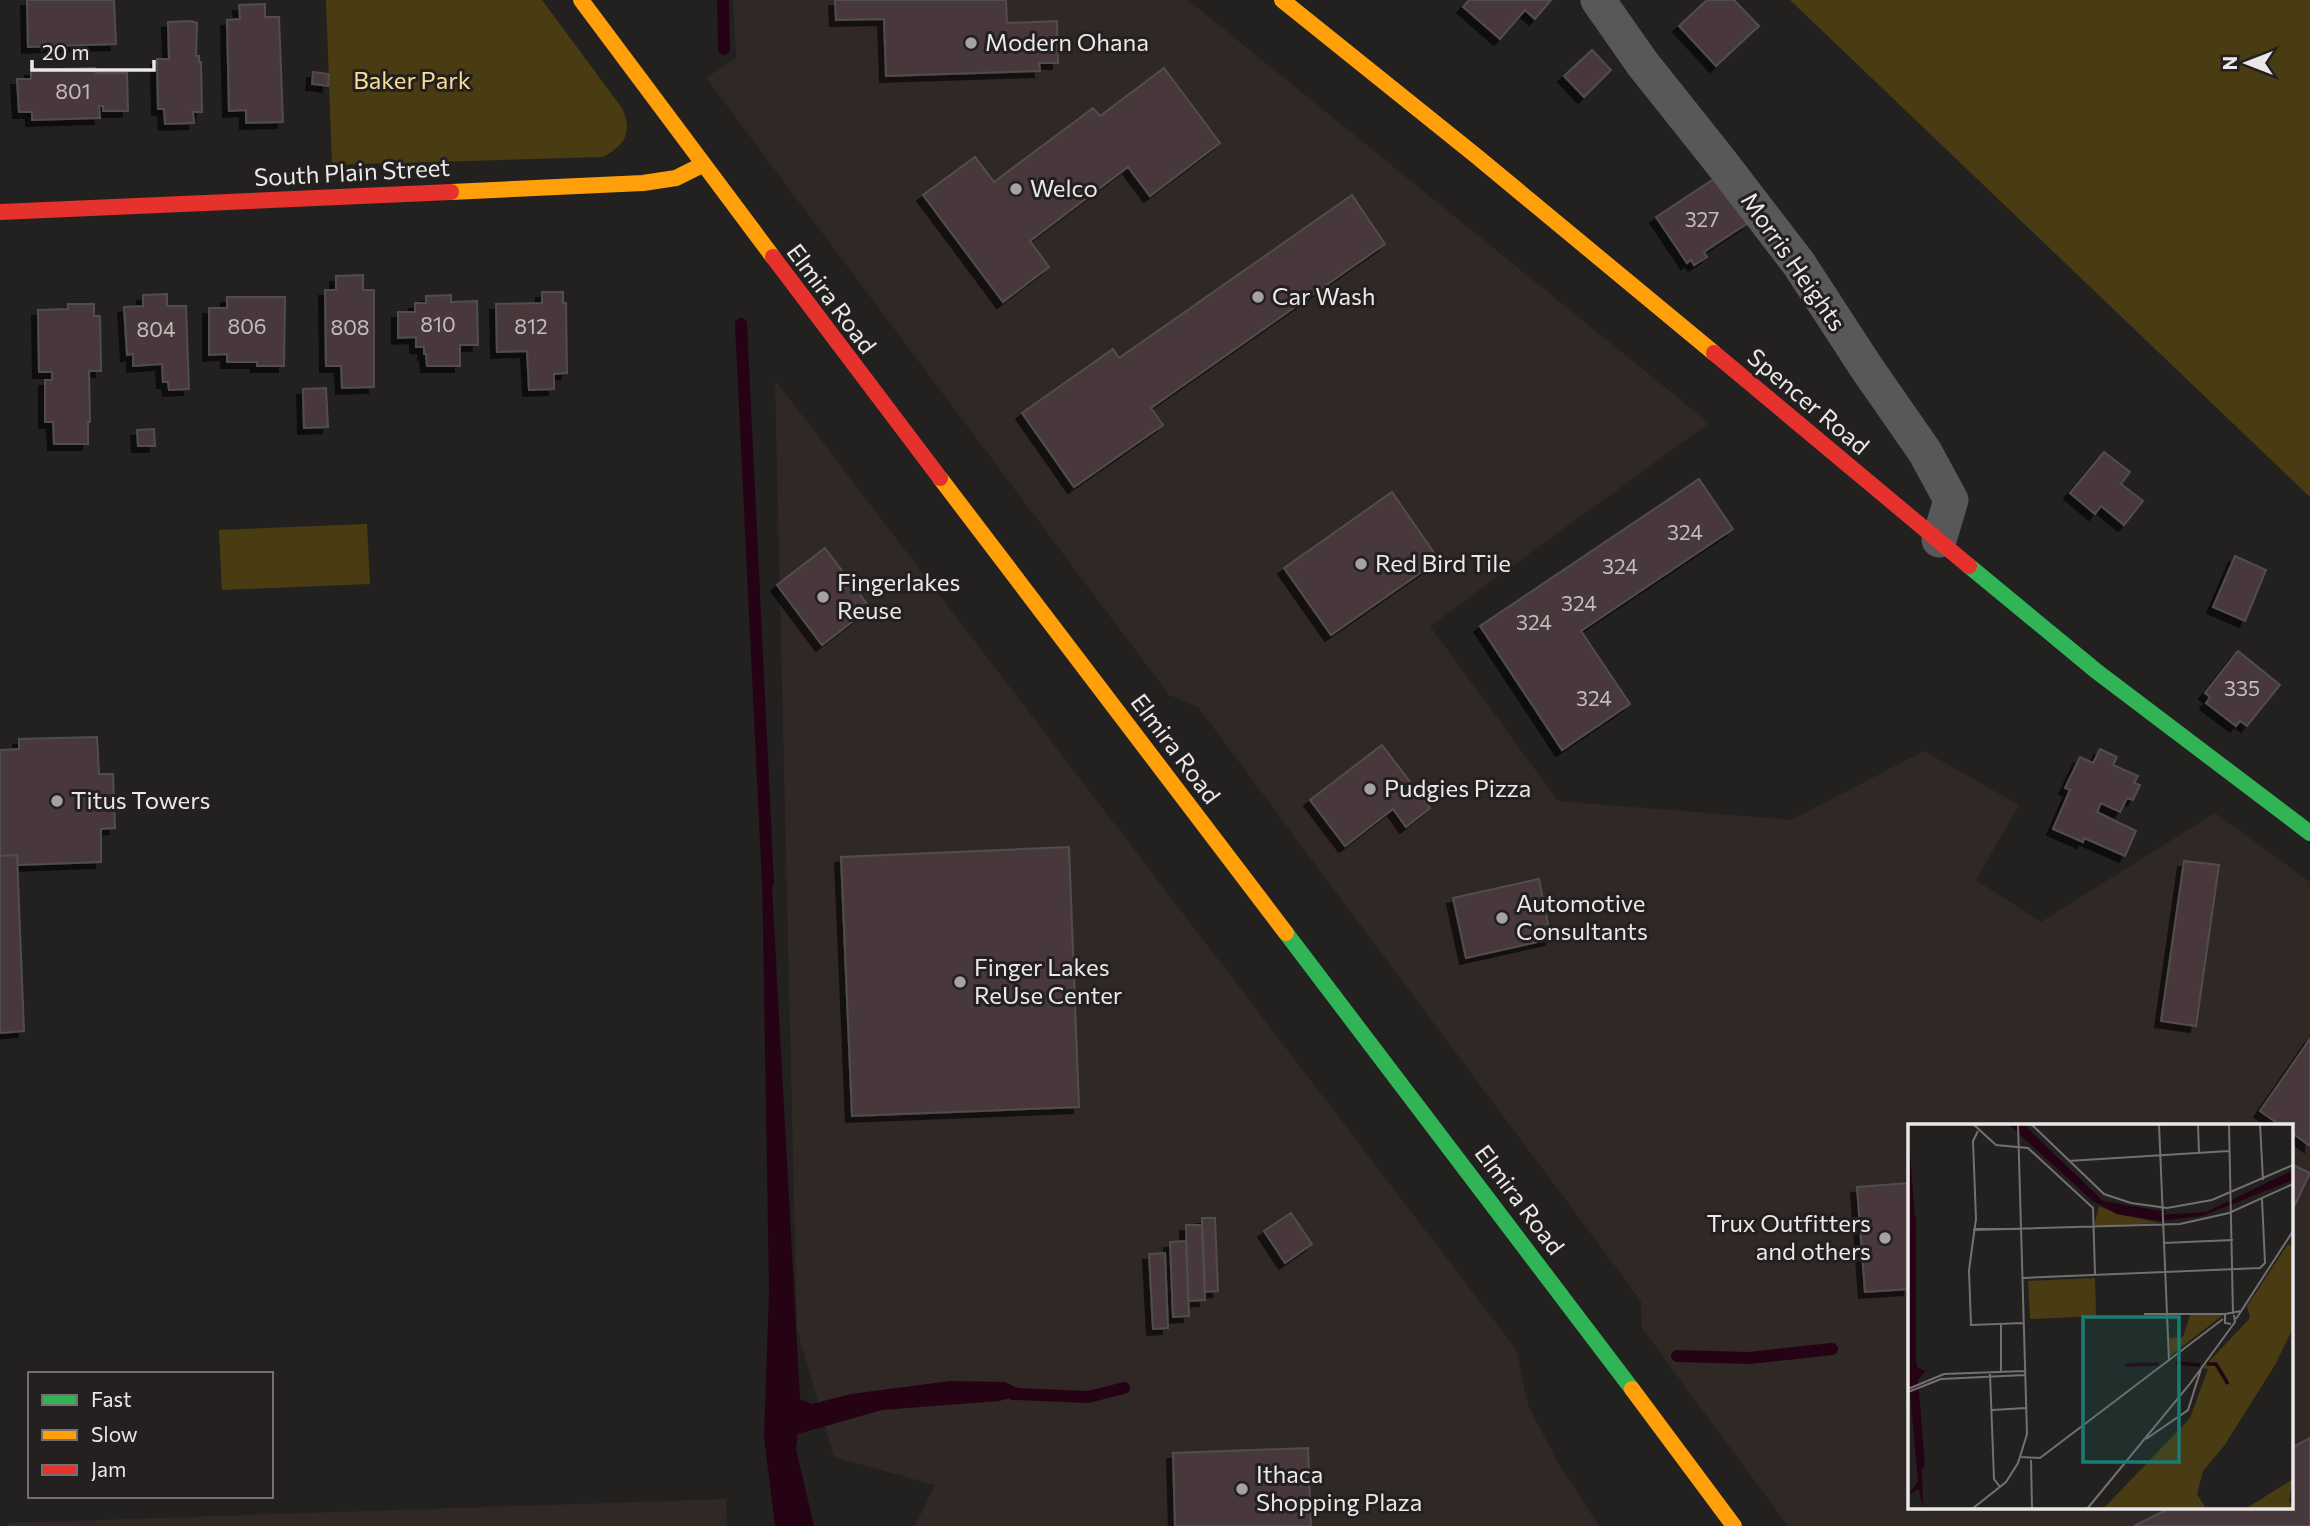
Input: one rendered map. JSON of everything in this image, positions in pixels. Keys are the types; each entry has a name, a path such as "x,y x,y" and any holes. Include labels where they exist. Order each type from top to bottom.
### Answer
{"street":[{"name":"Elmira Road","path":"580,0 702,165 1493,1203 1734,1526"},
{"name":"Spencer Road","path":"1282,0 1475,155 2095,670 2310,833"},
{"name":"Morris Heights","path":"1598,0 1642,63 1799,264 1925,452 1951,500 1939,540"},
{"name":"South Plain Street","path":"0,212 643,183 676,178 702,165"}],"shaded area":[{"path":"733,0 1188,0 1709,423 1430,626 1558,801 1791,820 1924,751 2019,805 1976,880 2041,922 2215,813 2310,882 2310,1526 1788,1526 1642,1328 1641,1301 1198,707 1169,695 706,78 736,58"},
{"path":"775,380 1516,1349 1528,1405 1558,1463 1599,1526 915,1526 935,1485 834,1457 797,1329"},
{"path":"762,869 771,869 800,1399 812,1404 851,1394 950,1381 1005,1382 1028,1393 999,1401 882,1410 798,1434 796,1449 814,1526 775,1526 764,1437 769,1291"},
{"path":"726,1499 727,1526 8,1526 8,1523"}],"green space":[{"name":"Baker Park","path":"326,0 542,0 622,108 627,124 625,137 617,148 603,157 332,165"},
{"path":"1790,0 2310,0 2310,497"},
{"path":"367,524 370,584 222,590 219,530"}],"building":[{"path":"27,0 114,0 116,44 28,47"},
{"name":"Modern Ohana","path":"835,0 1006,0 1007,23 1057,21 1058,63 1039,63 1040,71 886,76 884,19 836,20"},
{"path":"1469,0 1551,0 1535,19 1525,10 1500,39 1463,7"},
{"path":"1707,0 1734,0 1759,26 1716,66 1679,26"},
{"path":"265,4 265,17 279,17 283,122 246,123 246,110 229,111 227,20 240,19 239,5"},
{"path":"168,22 197,23 196,56 199,56 201,62 202,112 193,112 194,123 165,124 164,109 158,109 157,59 169,59"},
{"path":"1592,50 1611,70 1584,97 1564,76"},
{"path":"95,68 96,73 127,73 128,111 103,111 103,106 99,106 100,118 32,120 32,112 19,112 17,79 31,79 31,70"},
{"name":"Welco","path":"1164,68 1220,143 1150,196 1128,167 1030,241 1049,267 1003,302 923,195 975,157 994,182 1093,108 1100,116"},
{"path":"313,72 329,74 328,86 312,84"},
{"path":"1717,177 1748,223 1704,252 1707,257 1694,265 1691,260 1687,263 1656,217"},
{"name":"Car Wash","path":"1352,195 1385,244 1151,408 1163,425 1074,487 1022,413 1113,349 1119,358"},
{"path":"363,275 363,290 374,290 374,387 342,388 341,366 326,366 325,290 336,290 336,276"},
{"path":"542,292 563,292 563,303 566,303 567,373 554,374 554,389 529,390 527,351 497,352 496,304 542,303"},
{"path":"167,294 167,306 186,306 189,389 169,390 168,382 163,382 162,364 133,366 133,354 127,355 124,307 143,306 143,295"},
{"path":"451,295 451,302 477,301 478,345 460,345 460,366 427,366 424,347 416,347 416,337 398,338 398,312 415,312 415,303 426,303 426,296"},
{"path":"227,297 285,297 284,366 257,366 257,362 227,362 227,354 209,355 209,308 227,308"},
{"path":"68,304 94,304 94,316 100,316 101,371 89,371 88,444 54,444 53,422 45,422 45,380 52,380 52,372 39,372 38,310 68,309"},
{"path":"326,388 328,427 304,428 303,389"},
{"path":"154,429 155,446 138,446 137,430"},
{"path":"2104,452 2130,472 2121,484 2143,501 2124,525 2101,506 2095,514 2070,493"},
{"path":"1699,479 1733,529 1581,631 1630,704 1562,750 1480,626"},
{"name":"Red Bird Tile","path":"1392,492 1439,560 1331,635 1284,568"},
{"name":"Fingerlakes Reuse","path":"825,548 870,608 822,645 777,585"},
{"path":"2235,556 2266,570 2245,621 2213,607"},
{"path":"2238,651 2280,685 2247,726 2240,721 2236,726 2206,703 2210,697 2205,693"},
{"name":"Titus Towers","path":"97,737 99,774 113,774 115,828 101,829 101,862 18,865 17,855 0,856 0,750 19,749 19,739"},
{"name":"Pudgies Pizza","path":"1382,745 1430,808 1406,827 1393,809 1345,846 1310,800"},
{"path":"2100,749 2117,757 2113,765 2138,776 2134,783 2140,785 2133,800 2127,798 2120,812 2101,803 2097,812 2136,831 2125,856 2084,838 2083,842 2053,829 2070,790 2065,788 2080,757 2093,763"},
{"name":"Finger Lakes ReUse Center","path":"1069,847 1079,1107 852,1116 841,857"},
{"path":"17,855 24,1031 0,1033 0,856"},
{"path":"2184,861 2219,865 2196,1026 2161,1021"},
{"name":"Automotive Consultants","path":"1539,879 1551,939 1466,958 1453,898"},
{"path":"2310,1039 2310,1146 2292,1133 2292,1124 2279,1124 2260,1111"},
{"path":"2292,1164 2310,1173 2292,1211"},
{"name":"Trux Outfitters and others","path":"1908,1183 1908,1289 1865,1292 1857,1187"},
{"path":"1291,1213 1312,1244 1285,1263 1264,1231"},
{"path":"1202,1218 1215,1218 1218,1291 1205,1292"},
{"path":"1186,1225 1202,1225 1205,1300 1188,1301"},
{"path":"1186,1241 1189,1316 1173,1317 1170,1242"},
{"path":"1165,1253 1168,1328 1153,1329 1149,1254"},
{"path":"2310,1438 2310,1526 2134,1526 2170,1508 2292,1508 2292,1447"},
{"name":"Ithaca Shopping Plaza","path":"1308,1448 1311,1526 1175,1526 1173,1453"}],"waterway":[{"path":"723,0 724,49"},
{"path":"741,324 768,883"},
{"path":"1677,1356 1749,1358 1832,1349"},
{"path":"1013,1394 1088,1397 1124,1388"}],"traffic: fast":[{"path":"1969,566 2095,670 2310,833"},
{"path":"1286,933 1632,1389"}],"traffic: slow":[{"path":"581,0 773,257"},
{"path":"1282,0 1714,353"},
{"path":"451,192 643,183 676,178 702,165"},
{"path":"940,478 1286,933"},
{"path":"1632,1389 1734,1526"}],"traffic: jam":[{"path":"0,212 451,192"},
{"path":"773,257 940,478"},
{"path":"1714,353 1969,566"}],"place":[{"name":"Modern Ohana","path":"971,43"},
{"name":"Welco","path":"1016,189"},
{"name":"Car Wash","path":"1258,297"},
{"name":"Red Bird Tile","path":"1361,564"},
{"name":"Fingerlakes Reuse","path":"823,597"},
{"name":"Pudgies Pizza","path":"1370,789"},
{"name":"Titus Towers","path":"57,801"},
{"name":"Automotive Consultants","path":"1502,918"},
{"name":"Finger Lakes ReUse Center","path":"960,982"},
{"name":"Trux Outfitters and others","path":"1885,1238"},
{"name":"Ithaca Shopping Plaza","path":"1242,1489"}]}
